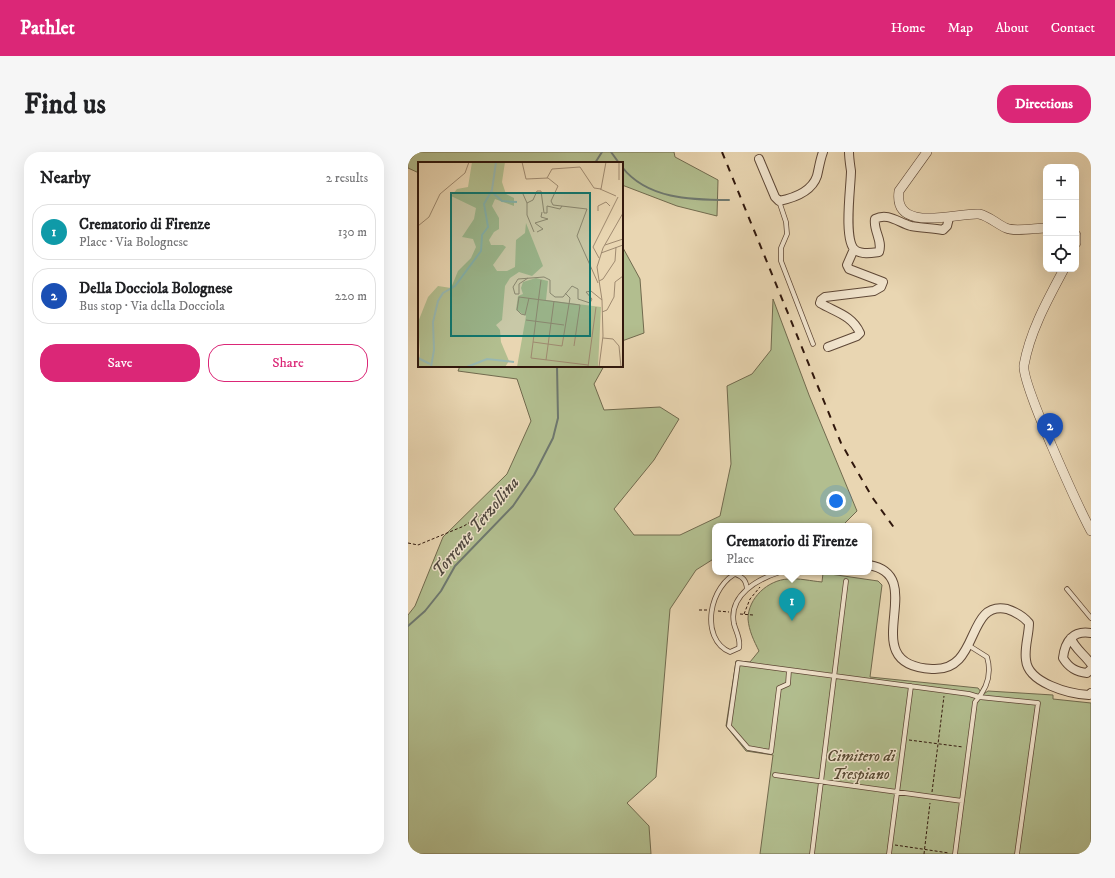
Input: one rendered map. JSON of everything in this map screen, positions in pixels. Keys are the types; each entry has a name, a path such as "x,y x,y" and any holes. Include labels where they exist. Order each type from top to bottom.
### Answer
{"street":[{"path":"759,159 776,198 779,201 788,199 808,189 816,178 824,152"},
{"path":"849,152 851,170 849,221 850,242 854,249 861,253 879,252 881,245 874,225 875,219 880,216 890,217 910,226 944,230 947,226 949,218"},
{"path":"927,152 899,191 898,199 902,208 908,214 920,218 949,218 982,214 1008,229 1043,228"},
{"path":"828,347 857,336 860,333 857,326 847,317 820,303 821,300 825,297 874,291 881,287 883,282 849,269 847,265 854,249"},
{"path":"1062,272 1044,307 1024,366 1026,378 1040,414 1091,531"},
{"path":"872,566 881,569 893,581 896,593 896,608 892,630 893,643 896,653 904,661 931,669 946,668 958,662 986,612 994,608 1013,611 1023,616 1029,623 1026,660 1032,675 1041,682 1079,694 1089,695 1091,693"},
{"path":"1091,633 1075,633 1064,649 1063,658 1066,663 1079,672 1087,673 1091,669"},
{"path":"1071,638 1075,646 1091,664"}],"lane":[{"path":"779,201 786,222 787,234 781,248 781,261 813,344"},
{"path":"734,575 719,587 713,600 711,611 713,631 719,645 723,649 730,652 739,648 740,642 734,622 734,613 738,600 747,589 762,578 776,575"},
{"path":"740,575 746,582 747,589"},
{"path":"812,854 846,581"},
{"path":"1067,589 1091,618"},
{"path":"955,854 975,702 983,693 990,668 987,657 968,646"},
{"path":"789,670 788,684 779,688 771,752 748,748 730,726 738,663 911,686 980,697 1038,703 1017,854"},
{"path":"889,854 911,686"},
{"path":"776,775 962,801"},
{"path":"1090,854 1091,850"}],"path":[{"path":"408,543 418,545 464,526 493,507"},
{"path":"744,614 750,599 765,584"},
{"path":"699,610 753,615"},
{"path":"924,854 945,691"},
{"path":"904,739 969,748"},
{"path":"891,845 955,854"}],"green space":[{"path":"417,152 674,152 675,157 718,180 717,216 677,206 623,185 623,162 418,162 418,173 408,168 408,162"},
{"path":"623,248 640,279 644,333 623,341"},
{"path":"773,299 809,395 857,511 845,523 712,523 712,560 696,570 670,609 656,777 627,803 649,826 651,854 408,854 408,615 415,606 443,537 507,474 531,421 517,379 458,371 460,367 603,367 594,384 604,410 660,407 679,419 654,460 614,509 634,535 680,535 720,516 731,464 727,386 752,374 771,350"},
{"name":"Cimitero di Trespiano","path":"823,575 837,575 878,581 882,585 870,677 978,688 981,692 985,693 988,691 1053,695 1053,699 1091,703 1091,854 760,854 773,755 746,751 726,726 736,661 750,662 759,651 751,632 748,619 751,604 760,592 773,583 781,580 796,579 822,582"}],"waterway":[{"name":"Torrente Terzollina","path":"596,162 602,152"},
{"path":"611,152 618,162"},
{"path":"623,168 632,178 657,192 685,198 729,200"},
{"name":"Torrente Terzollina","path":"408,626 425,611 441,591 455,566 513,506 534,475 553,438 558,418 557,367"}],"railway":[{"path":"722,152 841,443 872,497 895,529"}],"place":[{"name":"Della Docciola Bolognese","path":"1050,446"},
{"name":"Crematorio di Firenze","path":"792,621"}]}
